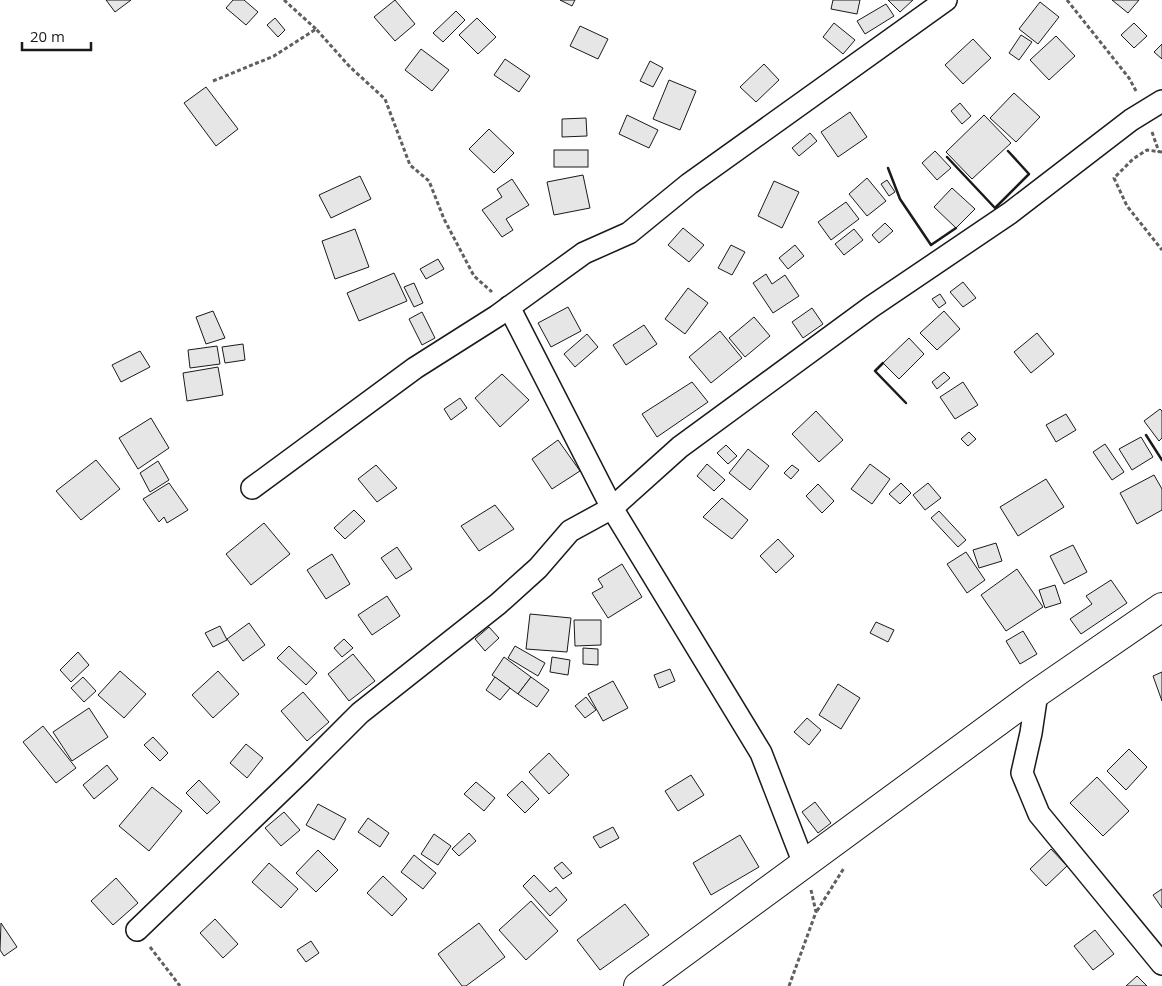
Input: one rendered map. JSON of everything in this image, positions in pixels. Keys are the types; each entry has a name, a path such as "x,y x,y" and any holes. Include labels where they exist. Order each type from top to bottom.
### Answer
{"main road":[{"path":"638,986 1036,693 1162,607"}],"street":[{"path":"252,488 415,368 509,307 584,253 629,233 690,184 946,0"},
{"path":"136,930 302,772 360,713 498,604 538,568 570,531 612,508 680,447 871,307 1010,213 1154,106"},
{"path":"509,307 612,508 761,753 804,864"},
{"path":"1036,693 1031,733 1022,773 1039,814 1162,964"}],"path":[{"path":"284,0 316,29 350,67 385,100 410,165 429,181 444,219 474,276 509,307"},
{"path":"1067,0 1154,106 1160,152 1147,150 1133,159 1114,178 1127,206 1162,250"},
{"path":"213,81 274,56 316,29"},
{"path":"789,986 816,912 846,864 843,835"},
{"path":"804,864 816,912"},
{"path":"136,930 180,986"}],"building":[{"path":"106,0 131,0 115,12"},
{"path":"233,0 244,0 258,12 246,25 226,8"},
{"path":"395,0 415,24 395,41 374,17"},
{"path":"560,0 575,0 572,6"},
{"path":"833,0 860,0 857,14 831,9"},
{"path":"888,0 913,0 900,12"},
{"path":"1112,0 1139,0 1128,13"},
{"path":"1040,2 1059,17 1038,44 1019,29"},
{"path":"886,4 894,16 865,34 857,21"},
{"path":"456,11 465,20 443,42 433,33"},
{"path":"275,18 285,30 278,37 267,25"},
{"path":"477,18 496,37 478,54 459,35"},
{"path":"834,23 855,40 843,54 823,37"},
{"path":"1134,23 1147,36 1134,48 1121,35"},
{"path":"580,26 608,39 598,59 570,46"},
{"path":"1021,35 1032,42 1019,60 1009,53"},
{"path":"1056,36 1075,56 1049,80 1030,60"},
{"path":"973,39 991,58 963,84 945,65"},
{"path":"1162,44 1162,59 1154,52"},
{"path":"421,49 449,70 432,91 405,70"},
{"path":"505,59 530,76 519,92 494,75"},
{"path":"650,61 663,68 653,87 640,81"},
{"path":"764,64 779,80 756,102 740,87"},
{"path":"669,80 696,91 680,130 653,119"},
{"path":"206,87 238,129 216,146 184,103"},
{"path":"1014,93 1040,117 1016,142 990,118"},
{"path":"960,103 971,116 962,124 951,111"},
{"path":"850,112 867,137 838,157 821,132"},
{"path":"627,115 658,130 649,148 619,134"},
{"path":"984,115 1011,143 972,179 946,152"},
{"path":"586,118 587,136 562,137 562,119"},
{"path":"489,129 514,153 494,173 469,149"},
{"path":"810,133 817,141 799,156 792,148"},
{"path":"554,150 588,150 588,167 554,167"},
{"path":"935,151 951,168 937,180 922,163"},
{"path":"583,175 590,208 554,215 547,182"},
{"path":"360,176 371,199 331,218 319,195"},
{"path":"867,178 886,201 867,216 849,194"},
{"path":"512,179 529,205 506,219 513,230 502,237 482,210 502,197 497,189"},
{"path":"887,180 895,192 889,196 881,184"},
{"path":"774,181 799,192 782,228 758,216"},
{"path":"952,188 975,209 956,228 934,207"},
{"path":"846,202 859,219 831,240 818,222"},
{"path":"885,223 893,231 879,243 872,235"},
{"path":"683,228 704,245 689,262 668,245"},
{"path":"355,229 369,267 335,279 322,241"},
{"path":"854,229 863,240 844,255 835,244"},
{"path":"731,245 745,252 732,275 718,268"},
{"path":"795,245 804,256 788,269 779,258"},
{"path":"438,259 444,269 426,279 420,269"},
{"path":"394,273 407,301 359,321 347,293"},
{"path":"766,274 772,284 785,275 799,296 773,313 753,283"},
{"path":"963,282 976,298 963,307 950,292"},
{"path":"414,283 423,303 414,307 404,287"},
{"path":"688,288 708,303 685,334 665,319"},
{"path":"940,294 946,303 939,308 932,299"},
{"path":"568,307 581,331 551,347 538,323"},
{"path":"812,308 823,324 803,338 792,322"},
{"path":"213,311 225,338 206,344 196,317"},
{"path":"944,311 960,329 937,350 920,333"},
{"path":"422,312 435,338 422,345 409,319"},
{"path":"754,317 770,336 745,357 729,338"},
{"path":"644,325 657,344 626,365 613,345"},
{"path":"720,331 742,358 711,383 689,357"},
{"path":"1037,333 1054,354 1031,373 1014,352"},
{"path":"587,334 598,347 575,367 564,354"},
{"path":"909,338 924,354 899,379 883,363"},
{"path":"243,344 245,360 225,363 222,347"},
{"path":"217,346 220,364 190,368 188,350"},
{"path":"140,351 150,367 121,382 112,365"},
{"path":"218,367 223,395 187,401 183,373"},
{"path":"944,372 950,378 937,389 932,382"},
{"path":"502,374 529,400 500,427 475,398"},
{"path":"692,382 708,402 657,437 642,414"},
{"path":"963,382 978,405 955,419 940,397"},
{"path":"460,398 467,408 451,420 444,409"},
{"path":"1160,409 1162,411 1162,438 1159,441 1144,421"},
{"path":"816,411 843,440 819,462 792,434"},
{"path":"1066,414 1076,430 1056,442 1046,425"},
{"path":"151,418 169,448 138,469 119,438"},
{"path":"969,432 976,439 968,446 961,439"},
{"path":"1141,437 1153,457 1132,470 1119,449"},
{"path":"558,440 580,471 552,489 532,459"},
{"path":"1105,444 1124,472 1112,480 1093,452"},
{"path":"726,445 737,456 728,464 717,453"},
{"path":"748,449 769,466 750,490 729,473"},
{"path":"96,460 120,489 81,520 56,491"},
{"path":"158,461 169,480 150,492 140,473"},
{"path":"707,464 725,480 714,491 697,476"},
{"path":"870,464 890,479 872,504 851,489"},
{"path":"376,465 397,488 377,502 358,479"},
{"path":"792,465 799,470 791,479 784,473"},
{"path":"1154,475 1162,489 1162,510 1137,524 1120,493"},
{"path":"1046,479 1064,507 1018,536 1000,507"},
{"path":"169,483 188,510 167,523 164,517 159,522 143,499"},
{"path":"901,483 911,493 900,504 889,494"},
{"path":"928,483 941,498 925,510 913,495"},
{"path":"818,484 834,501 822,513 806,496"},
{"path":"722,498 748,520 732,539 703,517"},
{"path":"495,505 514,529 479,551 461,526"},
{"path":"354,510 365,521 345,539 334,528"},
{"path":"939,511 966,540 958,547 931,518"},
{"path":"264,523 290,554 251,585 226,554"},
{"path":"778,539 794,556 776,573 760,556"},
{"path":"996,543 1002,561 979,568 973,550"},
{"path":"1073,545 1087,572 1064,584 1050,556"},
{"path":"397,547 412,569 396,579 381,558"},
{"path":"966,552 985,580 967,593 947,564"},
{"path":"332,554 350,584 326,599 307,570"},
{"path":"622,564 642,597 608,618 592,593 603,587 598,579"},
{"path":"1017,569 1043,607 1006,631 981,595"},
{"path":"1111,580 1127,603 1081,634 1070,619 1092,604 1086,596"},
{"path":"1055,585 1061,603 1045,608 1039,590"},
{"path":"387,596 400,616 372,635 358,615"},
{"path":"530,614 571,618 567,652 526,649"},
{"path":"574,620 601,620 601,645 575,646"},
{"path":"876,622 894,630 888,642 870,633"},
{"path":"249,623 265,645 243,661 227,639"},
{"path":"220,626 227,640 213,647 205,633"},
{"path":"489,627 499,638 485,651 475,639"},
{"path":"1023,631 1037,654 1020,664 1006,641"},
{"path":"344,639 353,648 342,657 334,648"},
{"path":"289,646 317,673 306,685 277,658"},
{"path":"515,646 545,663 538,676 508,658"},
{"path":"583,648 598,649 598,665 583,664"},
{"path":"78,652 89,665 71,682 60,670"},
{"path":"353,654 375,681 349,701 328,674"},
{"path":"504,657 531,677 518,694 492,675"},
{"path":"552,657 570,660 568,675 550,672"},
{"path":"670,669 675,681 659,688 654,675"},
{"path":"120,671 146,694 124,718 98,695"},
{"path":"218,671 239,694 213,718 192,695"},
{"path":"1162,672 1162,701 1153,676"},
{"path":"83,677 96,691 84,702 71,688"},
{"path":"495,677 510,688 500,700 486,690"},
{"path":"531,677 549,690 537,707 518,694"},
{"path":"613,681 628,708 603,721 588,694"},
{"path":"838,684 860,698 841,729 819,715"},
{"path":"303,692 329,722 307,741 281,711"},
{"path":"586,697 596,710 585,718 575,706"},
{"path":"89,708 108,737 72,761 53,732"},
{"path":"807,718 821,730 809,745 794,732"},
{"path":"43,726 76,768 56,783 23,742"},
{"path":"153,737 168,753 160,761 144,745"},
{"path":"246,744 263,758 247,778 230,763"},
{"path":"1129,749 1147,767 1126,790 1107,771"},
{"path":"549,753 569,775 549,794 529,772"},
{"path":"107,765 118,779 94,799 83,785"},
{"path":"691,775 704,795 678,811 665,791"},
{"path":"1097,777 1129,811 1103,836 1070,803"},
{"path":"199,780 220,802 207,814 186,793"},
{"path":"522,781 539,799 525,813 507,795"},
{"path":"476,782 495,798 484,811 464,794"},
{"path":"152,787 182,811 149,851 119,826"},
{"path":"815,802 831,823 818,833 802,812"},
{"path":"318,804 346,819 334,840 306,825"},
{"path":"284,812 300,830 281,846 265,828"},
{"path":"368,818 389,833 380,847 358,832"},
{"path":"613,827 619,838 600,848 593,837"},
{"path":"469,833 476,841 459,856 452,849"},
{"path":"434,834 451,846 438,865 421,854"},
{"path":"740,835 759,867 711,895 693,863"},
{"path":"1051,849 1067,866 1046,886 1030,869"},
{"path":"318,850 338,870 316,892 296,873"},
{"path":"414,855 436,873 423,889 401,872"},
{"path":"562,862 572,873 563,879 554,868"},
{"path":"269,863 298,889 281,908 252,882"},
{"path":"534,875 550,892 556,887 567,900 550,916 523,886"},
{"path":"383,876 407,899 392,916 367,893"},
{"path":"116,878 138,903 113,925 91,901"},
{"path":"1162,889 1162,908 1153,895"},
{"path":"531,901 558,931 526,960 499,930"},
{"path":"625,904 649,935 600,970 577,940"},
{"path":"215,919 238,944 223,958 200,933"},
{"path":"1,923 17,947 4,956 0,950"},
{"path":"479,923 505,957 466,986 462,986 438,954"},
{"path":"1095,930 1114,954 1093,970 1074,946"},
{"path":"311,941 319,953 306,962 297,950"},
{"path":"1137,976 1147,986 1126,986"}],"wall":[{"path":"947,157 995,208 1029,174 1008,151"},
{"path":"888,168 900,199 931,245 956,228"},
{"path":"883,363 875,371 906,403"},
{"path":"1146,435 1162,460"}]}
